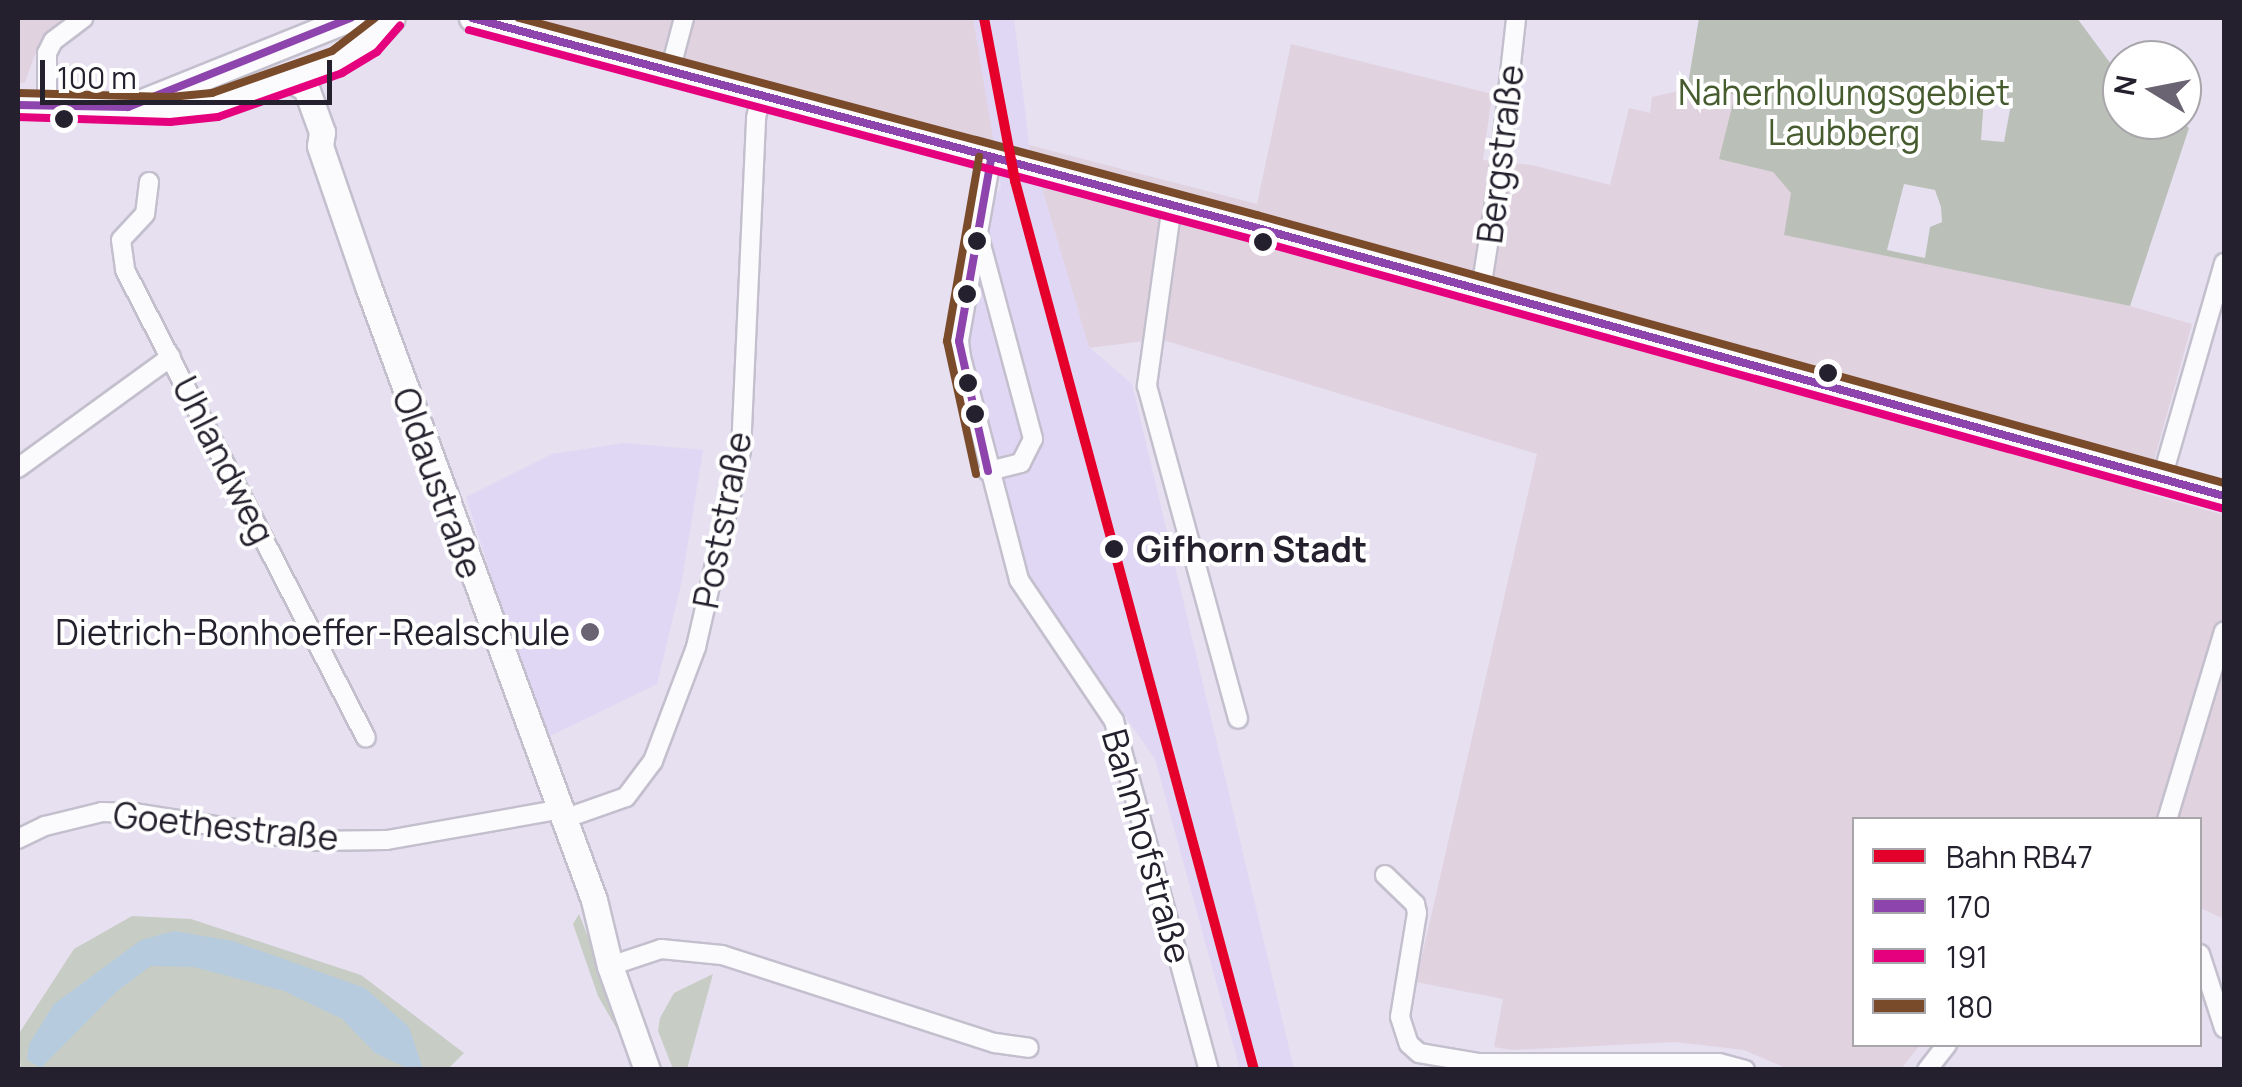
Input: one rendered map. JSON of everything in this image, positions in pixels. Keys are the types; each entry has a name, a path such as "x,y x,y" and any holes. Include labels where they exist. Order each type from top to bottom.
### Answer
{"street":[{"path":"47,104 47,52 53,41 83,18"},
{"path":"128,107 280,50 351,18"},
{"path":"18,104 193,109 293,81 369,42 391,18"},
{"path":"472,18 1172,205 2224,496"},
{"path":"670,71 684,18"},
{"name":"Bergstraße","path":"1481,290 1498,182 1516,18"},
{"name":"Oldaustraße","path":"280,50 293,81 306,88 322,132 320,146 559,815 594,900 610,966 646,1070"},
{"name":"Poststraße","path":"559,815 626,797 653,761 696,647 740,451 756,118 761,97"},
{"name":"Bahnhofstraße","path":"991,159 959,340 988,472 1019,580 1114,721 1209,1070"},
{"name":"Uhlandweg","path":"149,182 145,214 125,234 120,251 124,270 366,738"},
{"path":"1172,205 1148,386 1238,719"},
{"name":"Bahnhofstraße","path":"978,232 1033,439 1021,463 988,472"},
{"path":"2162,478 2224,263"},
{"path":"18,468 171,357"},
{"path":"2167,817 2224,631"},
{"name":"Goethestraße","path":"18,839 74,816 102,812 310,841 387,840 559,815"},
{"path":"1386,875 1415,904 1417,913 1400,1017 1409,1044 1419,1052 1480,1063 1719,1063 1745,1070"},
{"path":"610,966 661,949 722,954 995,1043 1030,1048"},
{"path":"2202,960 2224,1028"},
{"path":"1927,1070 1945,1047"},
{"path":"1407,1070 1419,1052"}],"shaded area":[{"path":"18,18 67,18 40,41 25,82 18,84"},
{"path":"530,18 973,18 996,145"},
{"path":"973,18 1014,18 1029,145 1089,347 1132,384 1294,1069 1240,1069 1155,759 1029,579 968,340 993,200 1001,187"},
{"path":"1291,44 1492,94 1483,160 1532,165 1610,185 1629,108 1650,113 1652,97 1686,89 1688,84 1735,95 1773,172 1792,193 1785,235 2130,306 2192,324 2145,493 2224,515 2224,919 2202,909 2202,817 1852,817 1852,1047 1918,1047 1901,1069 1788,1069 1744,1050 1675,1042 1512,1050 1494,1047 1503,999 1416,982 1537,454 1160,339 1089,348 1029,145 1257,204"},
{"name":"Dietrich-Bonhoeffer-Realschule","path":"624,443 703,450 682,580 657,684 544,739 466,497 552,454"},
{"path":"579,914 621,1021 618,1031 598,996 573,924"},
{"path":"132,916 191,919 361,975 464,1053 447,1070 21,1070 18,1035 74,949"},
{"path":"713,974 687,1069 673,1069 658,1031 660,1018 674,993"}],"green space":[{"name":"Naherholungsgebiet Laubberg","path":"1699,18 2077,18 2102,52 2102,140 2185,140 2130,306 1784,235 1791,193 1773,172 1719,159 1735,95 1688,84","holes":["1984,97 2012,99 2004,142 1981,140","1904,184 1935,190 1942,222 1930,227 1925,258 1887,250"]}],"water":[{"path":"174,931 233,941 365,988 409,1027 423,1069 409,1069 375,1053 342,1019 284,991 194,967 151,966 116,992 41,1068 27,1060 29,1044 54,1004 141,940"}],"rail line":[{"name":"RB47","path":"984,18 1015,181 1254,1070"}],"transit line":[{"name":"170","path":"18,105 128,107 351,18"},
{"name":"180","path":"18,93 170,97 212,93 332,51 375,18"},
{"name":"170","path":"472,18 1254,227 2224,496"},
{"name":"180","path":"519,18 1257,215 2224,483"},
{"name":"191","path":"18,117 170,122 218,117 342,73 377,52 400,26"},
{"name":"191","path":"469,30 1251,239 2221,508"},
{"name":"180","path":"976,474 947,341 979,157"},
{"name":"170","path":"988,471 959,341 991,159"}],"place":[{"name":"Gifhorn Stadt","path":"1114,549"},
{"name":"Dietrich-Bonhoeffer-Realschule","path":"590,632"}]}
